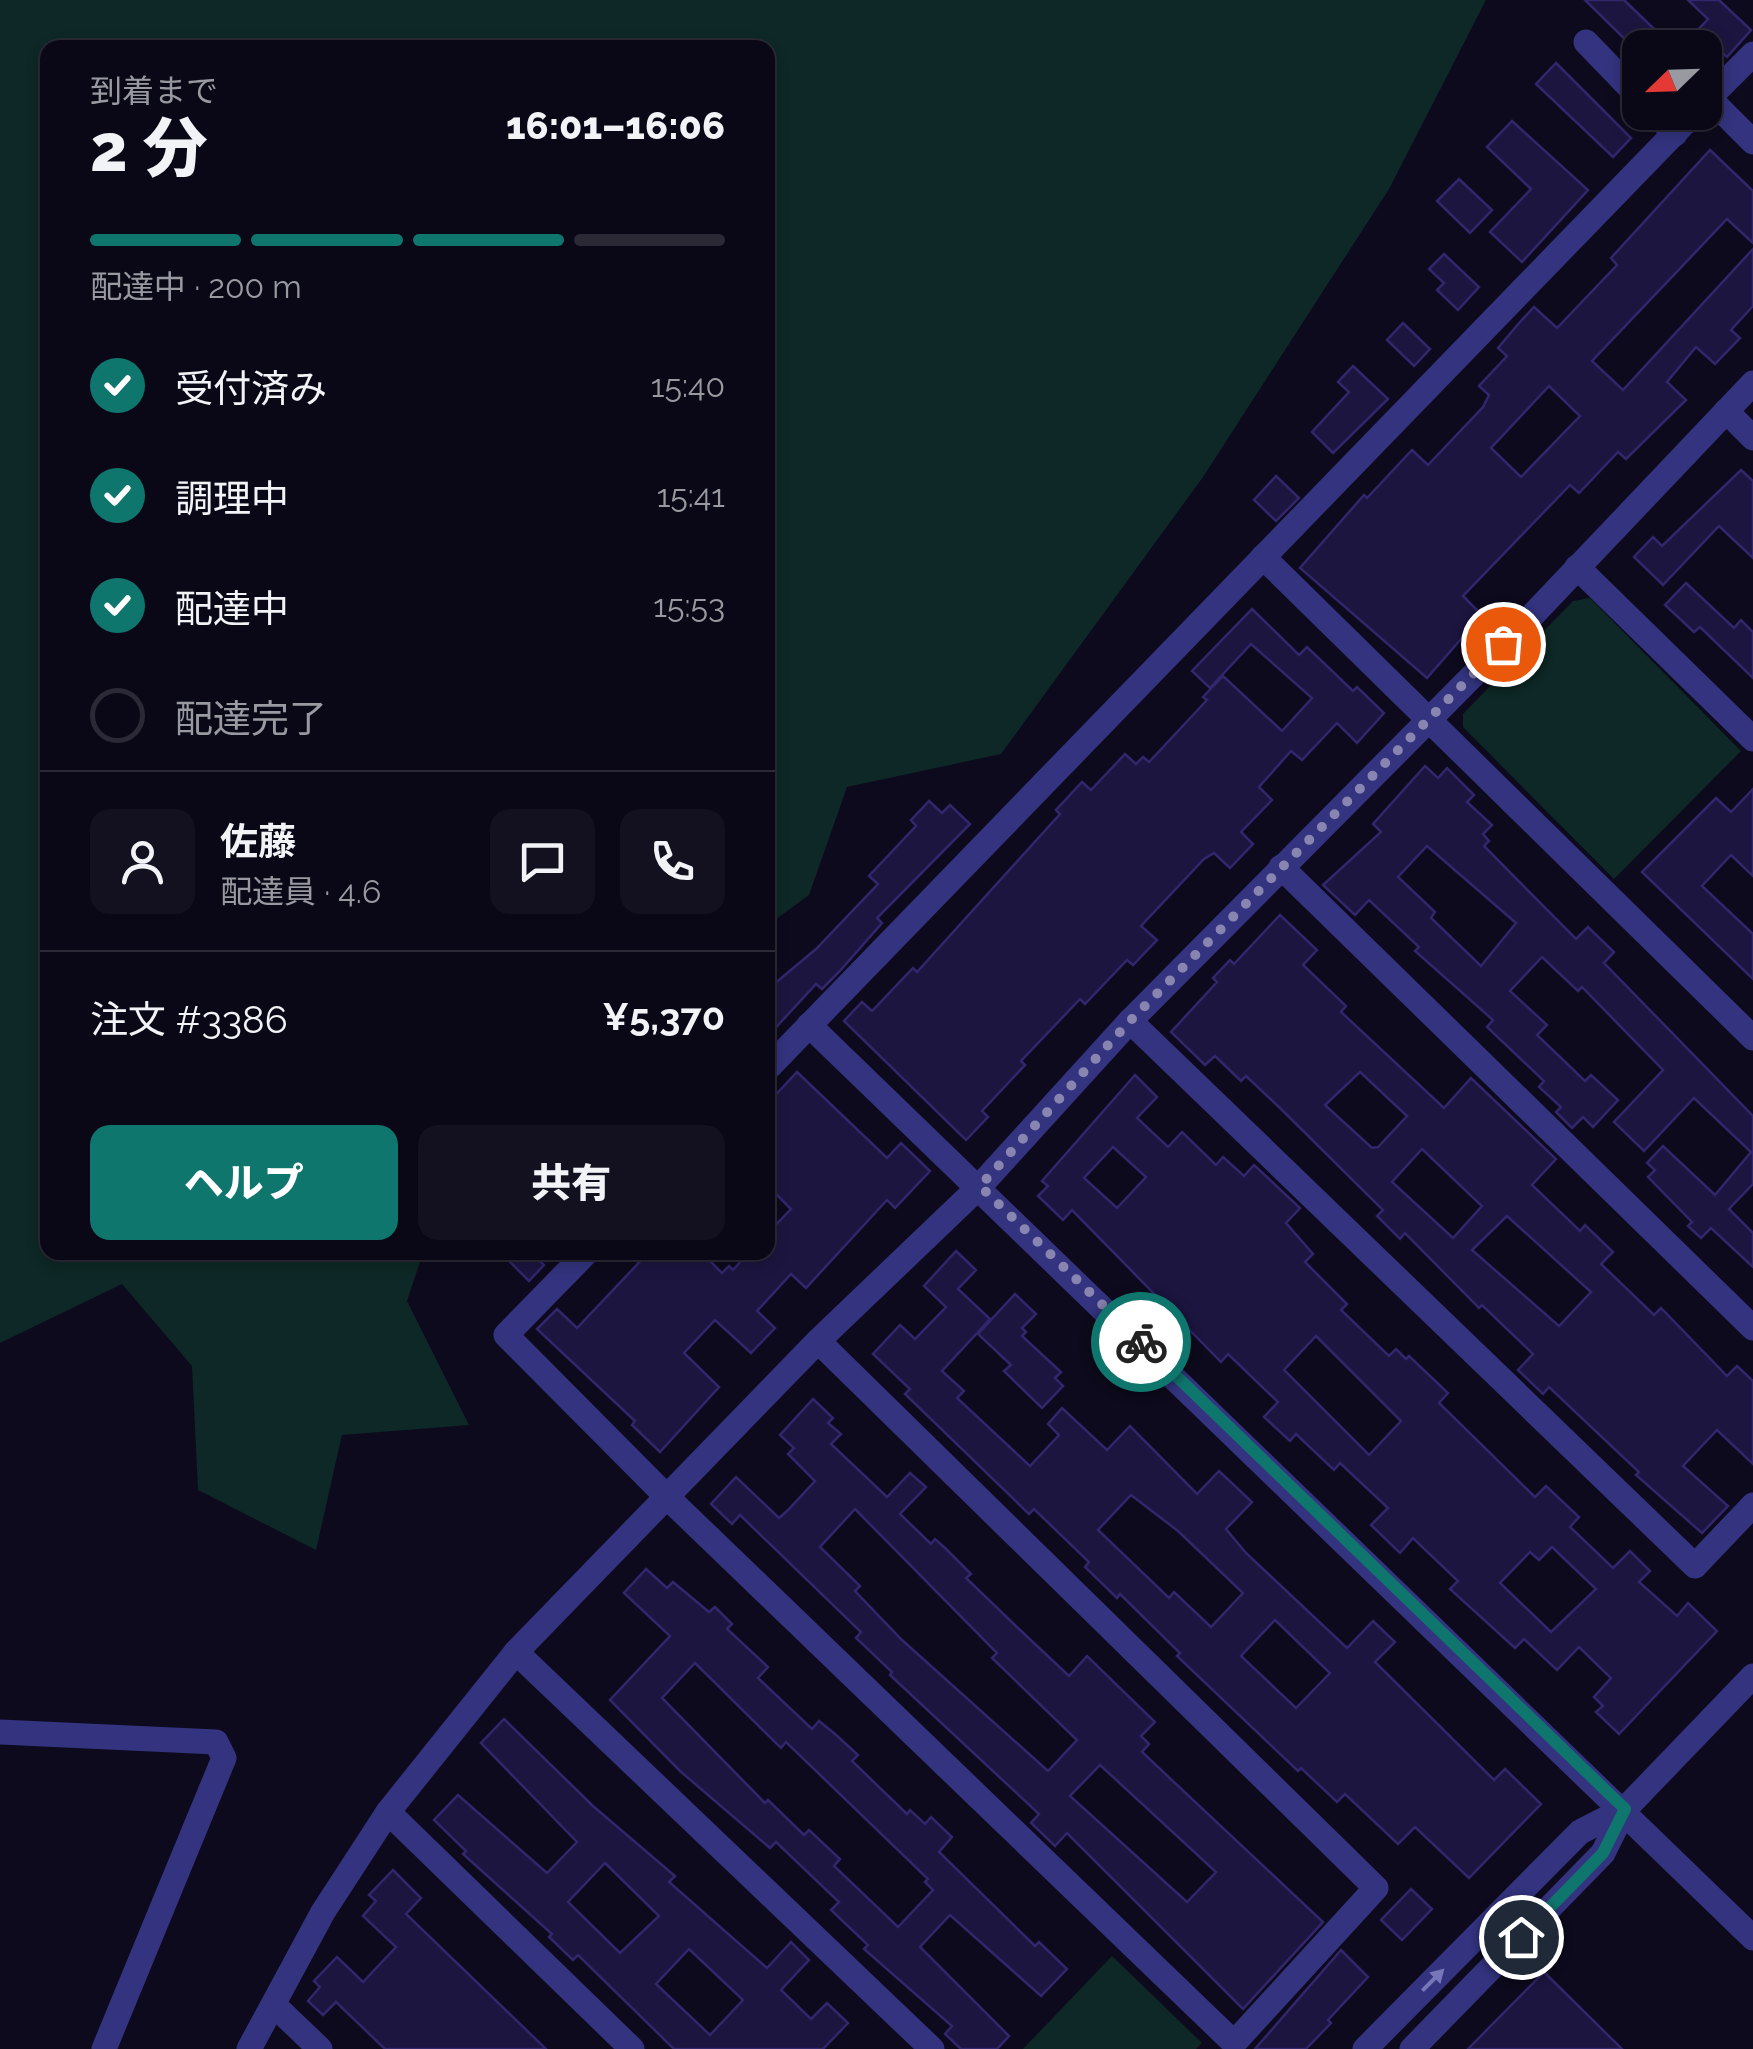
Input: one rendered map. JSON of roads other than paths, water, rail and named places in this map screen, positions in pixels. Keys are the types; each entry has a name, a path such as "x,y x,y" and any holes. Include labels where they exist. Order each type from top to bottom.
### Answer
{"street":[{"path":"1586,42 1622,79"},
{"path":"1722,85 1753,54"},
{"path":"1722,118 1753,142"},
{"path":"1671,130 1675,134"},
{"path":"775,1061 1679,130"},
{"path":"249,2049 323,1912 388,1812 516,1652 818,1341 980,1186 1130,1021 1753,383"},
{"path":"1726,411 1753,438"},
{"path":"1263,557 1753,1038"},
{"path":"1577,566 1753,739"},
{"path":"1281,867 1753,1328"},
{"path":"1130,1021 1695,1566 1753,1505"},
{"path":"810,1025 1625,1809 1753,1938"},
{"path":"579,1260 506,1335 666,1496 1234,2043 1376,1888 818,1341"},
{"path":"516,1652 932,2049"},
{"path":"1412,2049 1603,1853 1625,1809 1753,1676"},
{"path":"0,1732 216,1742 224,1758 104,2049"},
{"path":"1365,2049 1580,1832 1625,1809"},
{"path":"388,1812 632,2049"},
{"path":"274,2005 320,2049"}]}
